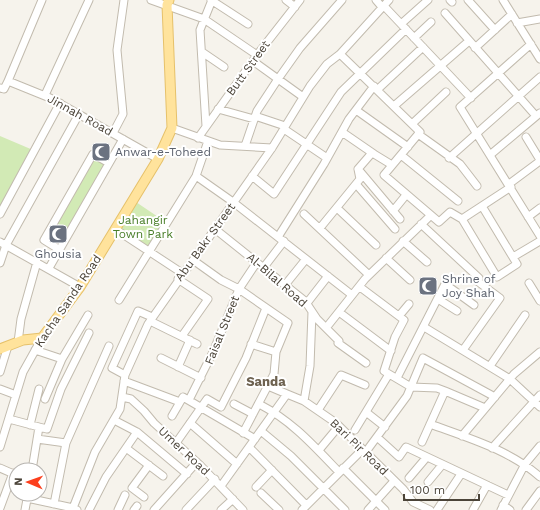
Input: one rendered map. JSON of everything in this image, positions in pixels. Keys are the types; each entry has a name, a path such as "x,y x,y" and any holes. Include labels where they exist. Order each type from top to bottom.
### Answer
{"main road":[{"name":"Kacha Sanda Road","path":"42,338 80,287 158,158 172,128 168,2"},
{"path":"4,347 18,342 42,338"}],"street":[{"path":"2,88 8,81 42,0"},
{"path":"45,95 89,0"},
{"path":"113,133 123,114 117,50 124,0"},
{"path":"151,0 168,2 204,20 255,58 278,79 303,97"},
{"path":"206,126 200,30 212,0 248,24"},
{"path":"286,0 295,7"},
{"name":"Butt Street","path":"198,138 255,58 300,0"},
{"path":"245,146 255,118 278,79 300,48 342,0"},
{"path":"376,0 385,4 414,38 471,98"},
{"path":"252,176 274,194 341,92 428,0"},
{"path":"468,0 494,30"},
{"path":"503,0 540,58"},
{"name":"Abu Bakr Street","path":"75,509 95,452 120,409 125,378 151,319 272,148 303,97 327,64 340,54 385,4"},
{"path":"445,13 518,96 538,114 490,155"},
{"path":"475,48 512,14"},
{"path":"517,23 540,19"},
{"path":"414,38 431,22"},
{"path":"394,106 469,41"},
{"path":"531,44 460,107 540,236"},
{"path":"264,267 356,110 375,88 423,47"},
{"path":"202,52 224,67"},
{"path":"340,54 420,132 384,175 430,216 439,222 450,212 462,219 497,277 517,264 482,206"},
{"path":"449,158 475,133 540,77"},
{"name":"Jinnah Road","path":"8,81 45,95 158,158"},
{"path":"412,124 446,92"},
{"path":"0,214 60,103"},
{"path":"218,109 284,127 327,158"},
{"path":"356,110 408,147"},
{"path":"0,263 3,244 79,114"},
{"path":"172,128 220,145 272,148"},
{"path":"342,132 392,165"},
{"path":"418,134 449,158 460,164 477,186"},
{"path":"462,219 510,186 540,160 526,137"},
{"path":"50,268 123,139"},
{"path":"119,300 196,176 208,141"},
{"path":"60,250 44,240 93,154 109,163"},
{"path":"358,169 371,154 374,154"},
{"path":"401,155 458,201"},
{"path":"320,228 360,179 358,169"},
{"path":"358,169 400,219"},
{"path":"196,176 234,202 352,296"},
{"path":"356,184 395,229"},
{"path":"393,211 406,195"},
{"path":"337,208 376,245"},
{"path":"528,216 540,208"},
{"path":"304,214 369,275"},
{"path":"326,328 369,275 430,216"},
{"path":"421,224 479,278 478,281 500,298 464,350"},
{"path":"115,229 149,251 208,299 182,336"},
{"name":"Al-Bilal Road","path":"215,229 264,267 306,303 312,312 339,341 338,343 366,363"},
{"path":"403,241 427,262"},
{"path":"513,257 540,241"},
{"path":"3,244 50,268 80,287"},
{"path":"386,258 410,280"},
{"path":"285,285 306,259"},
{"path":"193,260 221,280 239,289 288,323 276,352 274,374 243,433"},
{"path":"18,342 21,319 37,262"},
{"name":"Faisal Street","path":"189,400 201,378 239,289 257,262"},
{"path":"306,303 328,276"},
{"path":"529,283 540,301"},
{"path":"397,378 445,284 474,306"},
{"path":"360,287 404,320 395,337 384,371 411,387 437,388 445,390 485,408"},
{"path":"438,299 457,311"},
{"path":"399,316 409,304"},
{"path":"176,443 207,399 221,407 251,344 266,308"},
{"path":"178,367 194,342 138,311 112,368 125,378 180,402"},
{"path":"304,401 310,366 312,312"},
{"path":"339,312 391,351"},
{"path":"45,399 62,359 88,314"},
{"path":"490,366 525,315"},
{"path":"424,327 490,366 537,397 540,407"},
{"path":"9,419 47,429 61,389 89,334"},
{"name":"Kacha Sanda Road","path":"0,448 23,372 42,338"},
{"path":"251,344 276,352"},
{"path":"56,506 66,443 109,346"},
{"path":"0,372 4,347"},
{"path":"35,350 62,359"},
{"path":"462,436 510,379 540,352"},
{"path":"161,358 201,378"},
{"path":"249,447 272,470 305,508 322,488 341,470 364,452 377,438 407,396 423,358 495,397"},
{"path":"355,430 389,374"},
{"path":"318,410 341,375 365,385"},
{"name":"Bari Pir Road","path":"268,386 304,401 339,426 414,502 430,510"},
{"path":"0,389 16,395"},
{"path":"30,425 39,389"},
{"path":"422,442 445,390"},
{"path":"221,486 287,394"},
{"name":"Umer Road","path":"122,397 131,400 215,479 243,510"},
{"path":"172,416 183,397 255,439"},
{"path":"492,448 537,397"},
{"path":"234,404 253,414"},
{"path":"258,404 274,412 298,428 319,450 385,510"},
{"path":"366,412 385,427"},
{"path":"114,420 137,432 187,474"},
{"path":"190,423 236,464"},
{"path":"430,424 492,448 525,464 540,477"},
{"path":"319,450 339,426"},
{"path":"33,462 39,427"},
{"path":"261,431 291,456 345,510"},
{"path":"89,510 106,477 137,432"},
{"path":"377,438 399,457 406,447 426,458 508,495"},
{"path":"37,439 66,443"},
{"path":"510,510 502,508 525,464 540,446"},
{"path":"126,448 163,476"},
{"path":"409,478 426,458"},
{"path":"154,510 197,462"},
{"path":"144,497 132,488 149,465"},
{"path":"428,482 442,465"},
{"path":"272,470 259,490 279,510"},
{"path":"437,510 461,474"},
{"path":"186,510 215,479"},
{"path":"368,510 394,481"},
{"path":"472,510 487,485"},
{"path":"0,508 8,489"},
{"path":"526,510 540,491"},
{"path":"118,510 126,495"},
{"path":"221,510 233,499"},
{"path":"45,502 56,506 75,509"}],"green space":[{"path":"0,136 33,150 0,214"},
{"path":"93,154 109,163 70,231 54,222"},
{"name":"Jahangir Town Park","path":"133,200 167,223 149,251 115,229"}],"place":[{"name":"Anwar-e-Toheed","path":"101,152"},
{"name":"Ghousia","path":"58,234"},
{"name":"Shrine of Joy Shah","path":"428,286"}],"district":[{"name":"Sanda","path":"266,381"}]}
